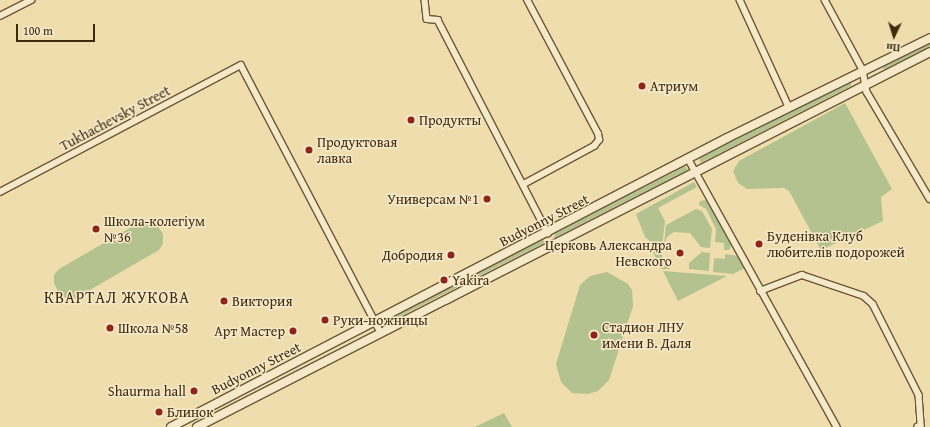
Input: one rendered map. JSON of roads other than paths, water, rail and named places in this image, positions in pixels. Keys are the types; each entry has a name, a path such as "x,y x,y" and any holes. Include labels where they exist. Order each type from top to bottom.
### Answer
{"main road":[{"name":"Budyonny Street","path":"171,427 789,107 930,38"},
{"name":"Budyonny Street","path":"197,427 554,246 866,83 930,52"},
{"path":"548,233 554,246"}],"street":[{"path":"0,16 31,0"},
{"path":"424,0 427,19 438,20 548,233"},
{"path":"524,184 594,146 598,140 598,134 527,0"},
{"path":"740,0 789,107"},
{"path":"825,0 862,70 867,92 930,199"},
{"name":"Tukhachevsky Street","path":"0,192 241,65 375,322"},
{"path":"689,160 760,291 837,427"},
{"path":"760,291 802,275 819,279 864,296 873,304 919,395 920,426"},
{"path":"375,322 381,333"}],"place":[{"name":"Атриум","path":"642,86"},
{"name":"Продукты","path":"411,120"},
{"name":"Продуктовая лавка","path":"309,150"},
{"name":"Универсам №1","path":"487,199"},
{"name":"Школа-колегіум №36","path":"96,229"},
{"name":"Буденівка Клуб любителів подорожей","path":"759,244"},
{"name":"Церковь Александра Невского","path":"680,253"},
{"name":"Добродия","path":"451,255"},
{"name":"Yakira","path":"444,280"},
{"name":"Виктория","path":"224,301"},
{"name":"Руки-ножницы","path":"325,320"},
{"name":"Школа №58","path":"110,328"},
{"name":"Арт Мастер","path":"293,331"},
{"name":"Стадион ЛНУ имени В. Даля","path":"594,335"},
{"name":"Shaurma hall","path":"194,391"},
{"name":"Блинок","path":"159,412"}],"district":[{"name":"КВАРТАЛ ЖУКОВА","path":"117,297"}]}
